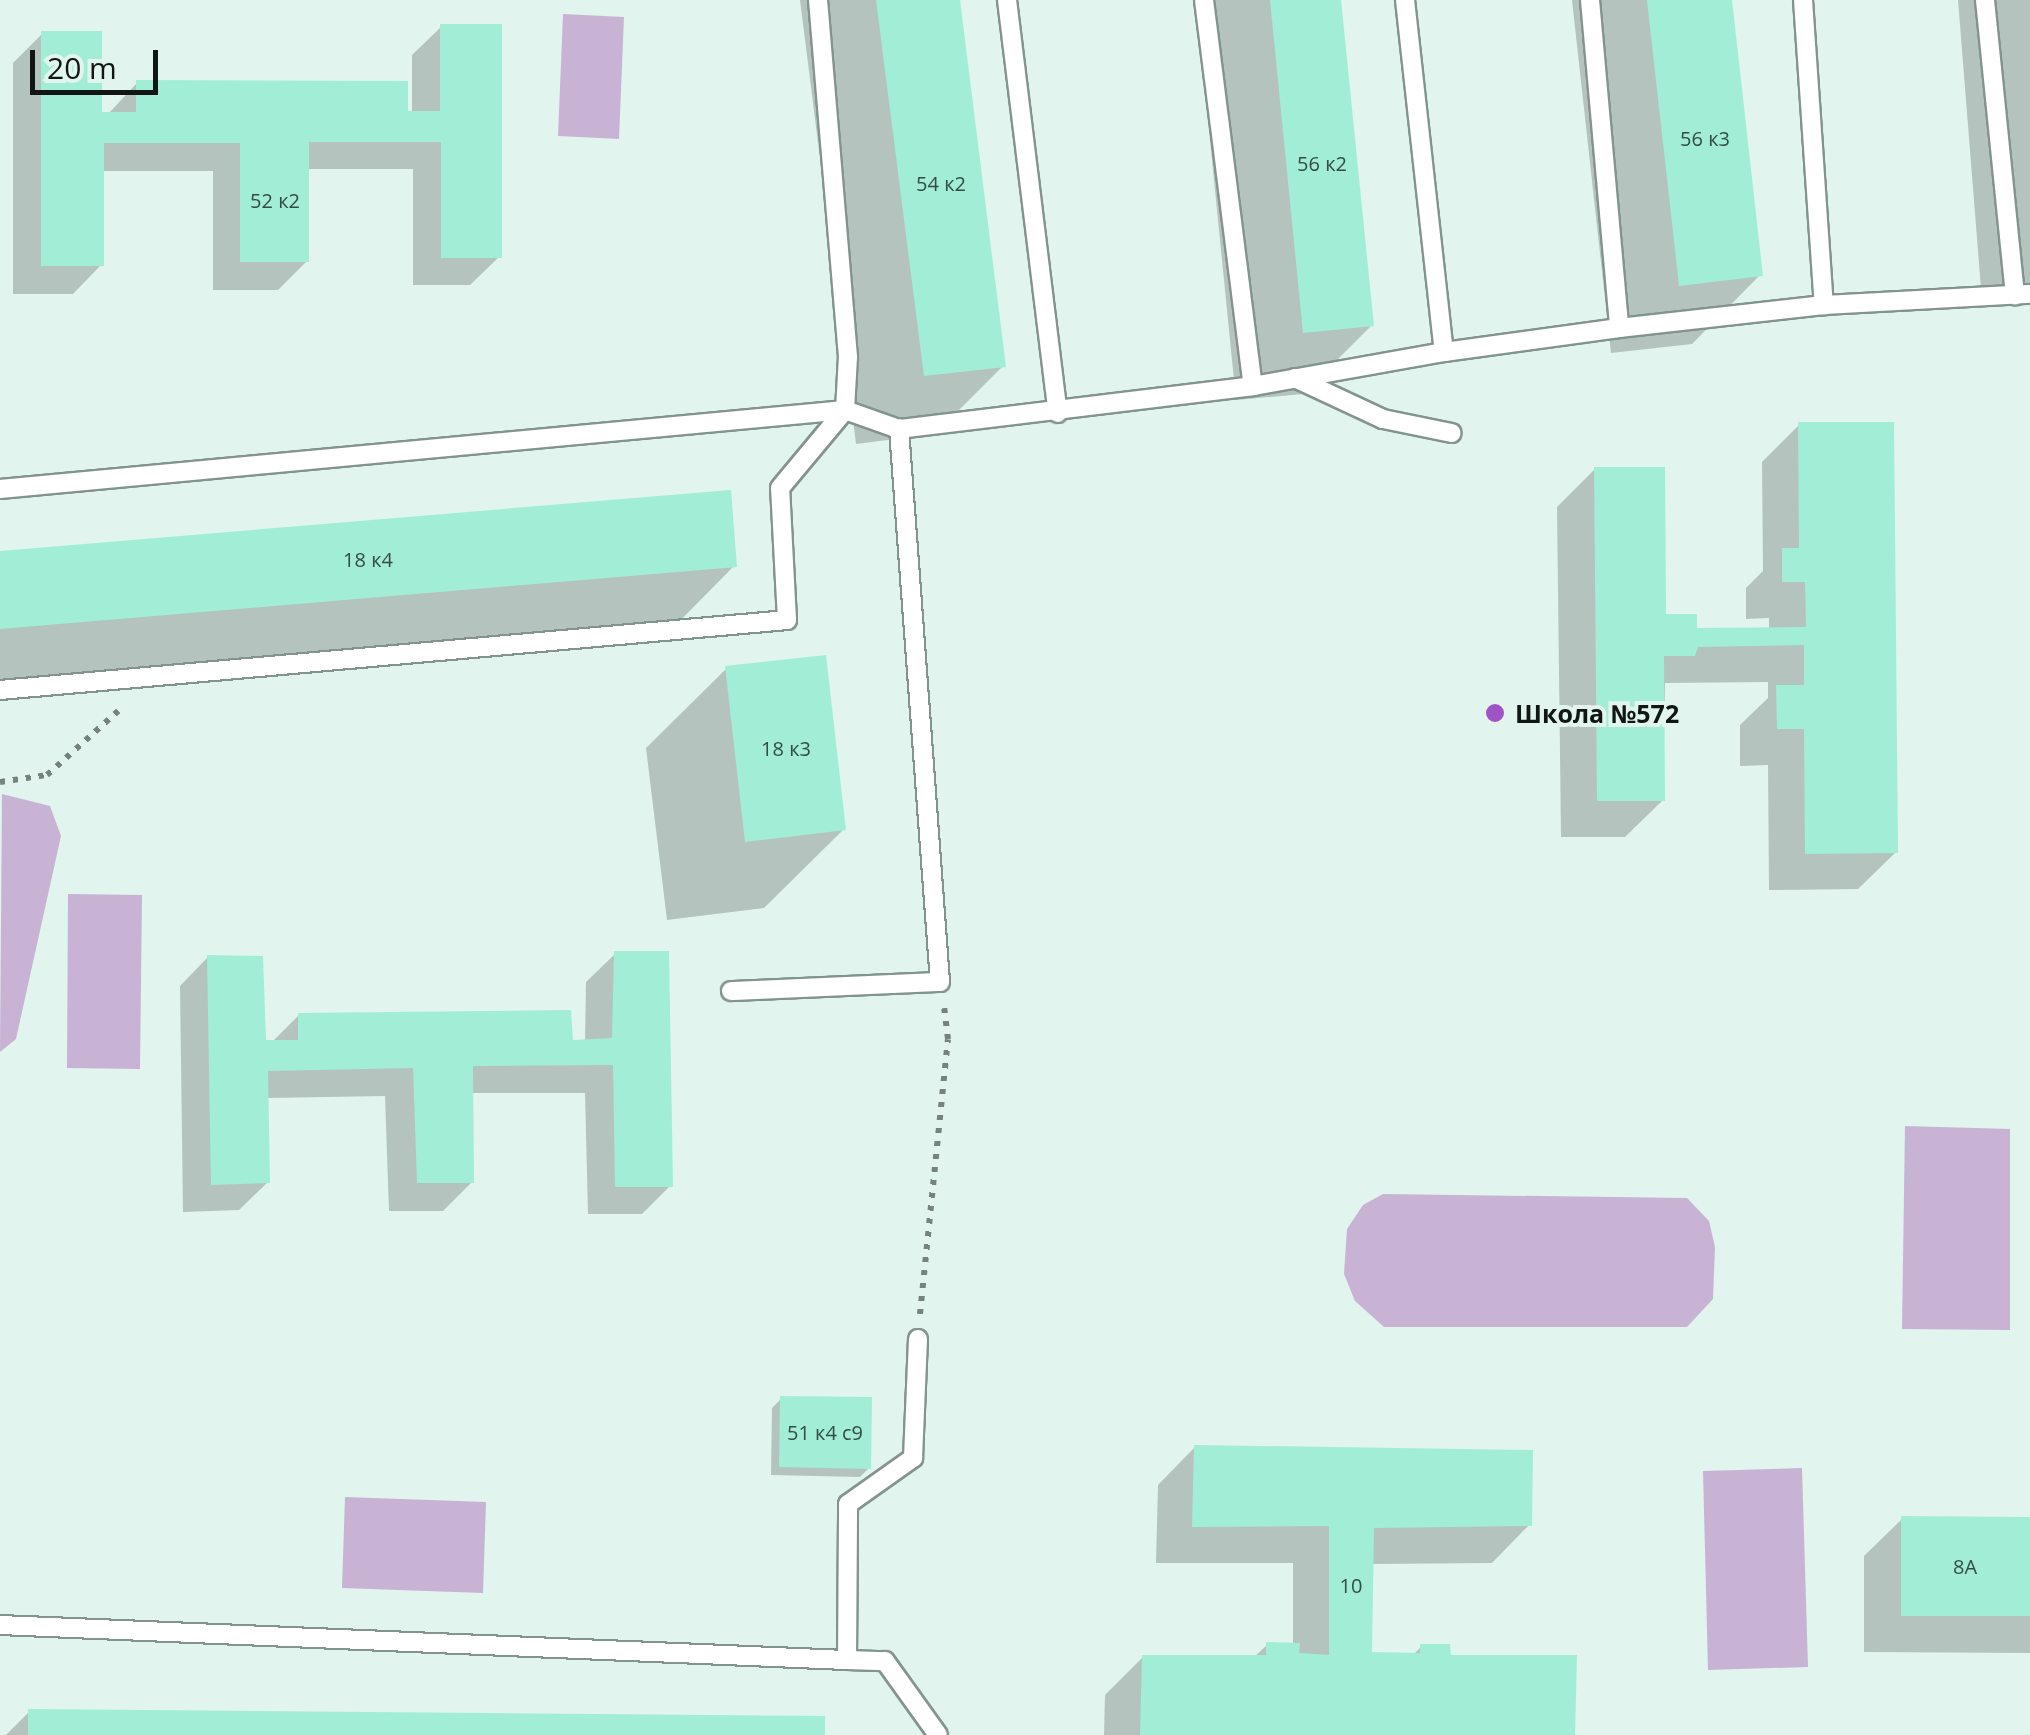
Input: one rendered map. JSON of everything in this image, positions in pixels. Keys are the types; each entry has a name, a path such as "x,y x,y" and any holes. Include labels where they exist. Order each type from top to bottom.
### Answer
{"lane":[{"path":"0,690 787,620 780,488 845,410 848,357 818,0"},
{"path":"1007,0 1058,412"},
{"path":"1204,0 1253,386"},
{"path":"1405,0 1444,352"},
{"path":"1590,0 1620,328"},
{"path":"1803,0 1824,305"},
{"path":"0,489 845,410 899,429 1253,386 1444,352 1620,328 1824,305 2022,295 1985,0"},
{"path":"1294,378 1383,419 1452,433"},
{"path":"731,991 940,982 899,429"},
{"path":"847,1660 848,1504 913,1458 918,1340"},
{"path":"0,1625 885,1660 938,1735"}],"path":[{"path":"0,782 46,775 157,676"},
{"path":"918,1340 948,1039 940,982"}],"shaded area":[{"path":"563,14 624,17 619,139 558,136"},
{"path":"2,794 50,806 61,836 16,1039 0,1052"},
{"path":"68,894 142,895 140,1069 67,1068"},
{"path":"1905,1126 2010,1129 2010,1330 1902,1329"},
{"path":"1383,1194 1687,1198 1709,1221 1715,1247 1713,1299 1687,1327 1384,1327 1355,1301 1344,1274 1347,1229 1363,1205"},
{"path":"1802,1468 1808,1667 1708,1670 1703,1471"},
{"path":"345,1497 486,1502 483,1593 342,1588"}],"building":[{"path":"876,0 960,0 1006,367 924,376"},
{"path":"1270,0 1341,0 1374,326 1303,333"},
{"path":"1647,0 1732,0 1763,276 1679,286"},
{"path":"440,24 502,24 502,258 441,258 441,142 309,142 309,262 240,262 240,143 104,143 104,266 41,266 41,31 102,31 102,112 136,112 136,80 408,81 408,111 440,111"},
{"path":"1798,422 1894,422 1898,853 1805,854 1804,729 1777,729 1776,685 1804,685 1804,645 1698,647 1695,656 1664,656 1665,801 1597,801 1594,467 1665,467 1666,614 1697,614 1697,628 1806,627 1805,582 1782,582 1782,548 1799,548"},
{"path":"731,490 737,567 0,629 0,551"},
{"path":"826,655 846,830 745,842 725,666"},
{"path":"614,951 669,951 673,1187 615,1187 613,1065 473,1066 474,1183 417,1183 413,1068 268,1071 270,1183 211,1185 207,955 263,956 266,1040 298,1040 298,1013 571,1010 573,1040 612,1038"},
{"path":"780,1396 872,1397 871,1469 779,1467"},
{"path":"1194,1445 1533,1450 1532,1526 1374,1528 1372,1652 1420,1653 1420,1644 1450,1644 1451,1655 1577,1655 1575,1735 1140,1735 1142,1655 1266,1655 1266,1642 1300,1643 1299,1653 1329,1655 1329,1526 1192,1527"},
{"path":"1901,1516 2030,1517 2030,1616 1901,1616"},
{"path":"28,1709 825,1716 825,1735 28,1735"}],"place":[{"name":"Школа №572","path":"1495,713"}]}
